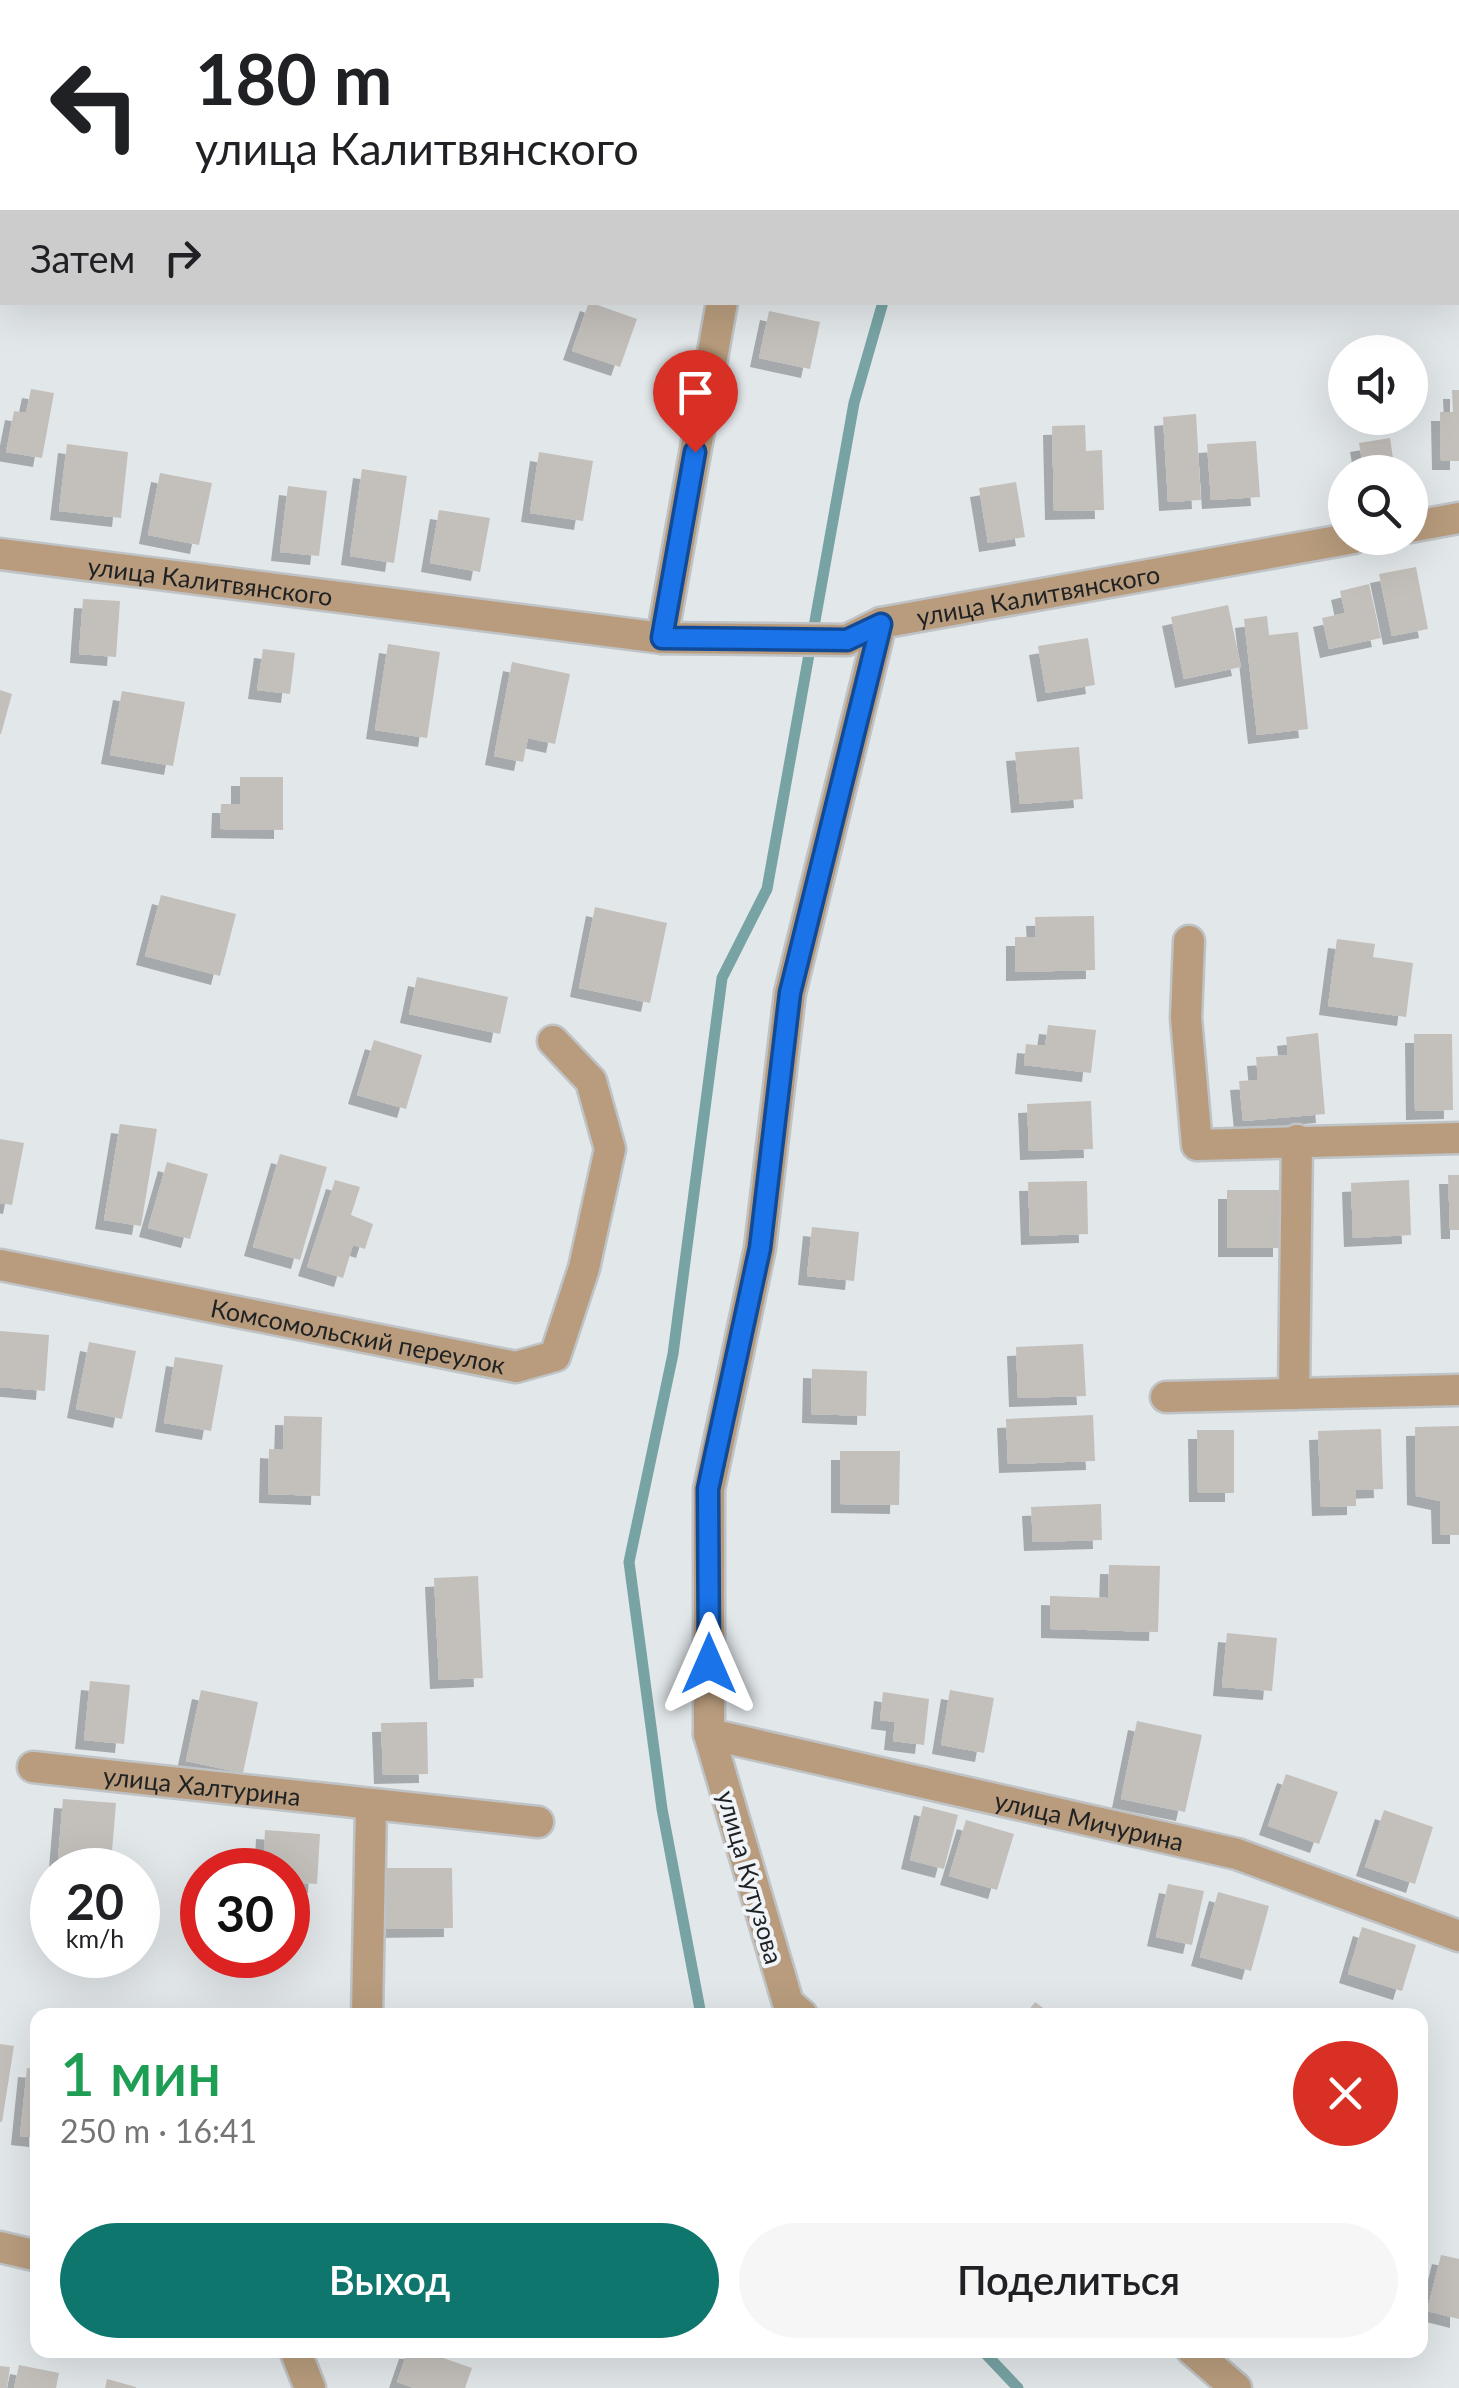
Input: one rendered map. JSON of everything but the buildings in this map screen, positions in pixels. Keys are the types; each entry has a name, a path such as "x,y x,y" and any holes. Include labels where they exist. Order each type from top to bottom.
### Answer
{"street":[{"path":"676,639 722,305"},
{"path":"1428,524 1459,518"},
{"name":"улица Калитвянского","path":"0,554 676,639 847,640 881,624 1328,543"},
{"name":"улица Кутузова","path":"794,2008 788,2002 709,1734 708,1489 760,1248 790,993 881,624"},
{"path":"1189,940 1186,1018 1197,1145 1459,1138"},
{"name":"Комсомольский переулок","path":"0,1266 516,1368 556,1356 584,1268 610,1149 591,1081 552,1041"},
{"path":"1294,1394 1297,1140"},
{"path":"1166,1397 1459,1390"},
{"name":"улица Мичурина","path":"709,1734 1236,1854 1459,1936"},
{"name":"улица Халтурина","path":"33,1768 538,1822"},
{"path":"367,2008 371,1806"},
{"path":"0,2247 30,2254"},
{"path":"298,2358 310,2388"},
{"path":"1201,2358 1236,2388"}],"waterway":[{"path":"700,2008 662,1809 629,1562 673,1354 722,978 767,889 854,403 882,305"},
{"path":"990,2358 1018,2388"}],"route":[{"path":"695,452 662,638 847,640 881,624 790,993 760,1248 708,1489 709,1664"}]}
